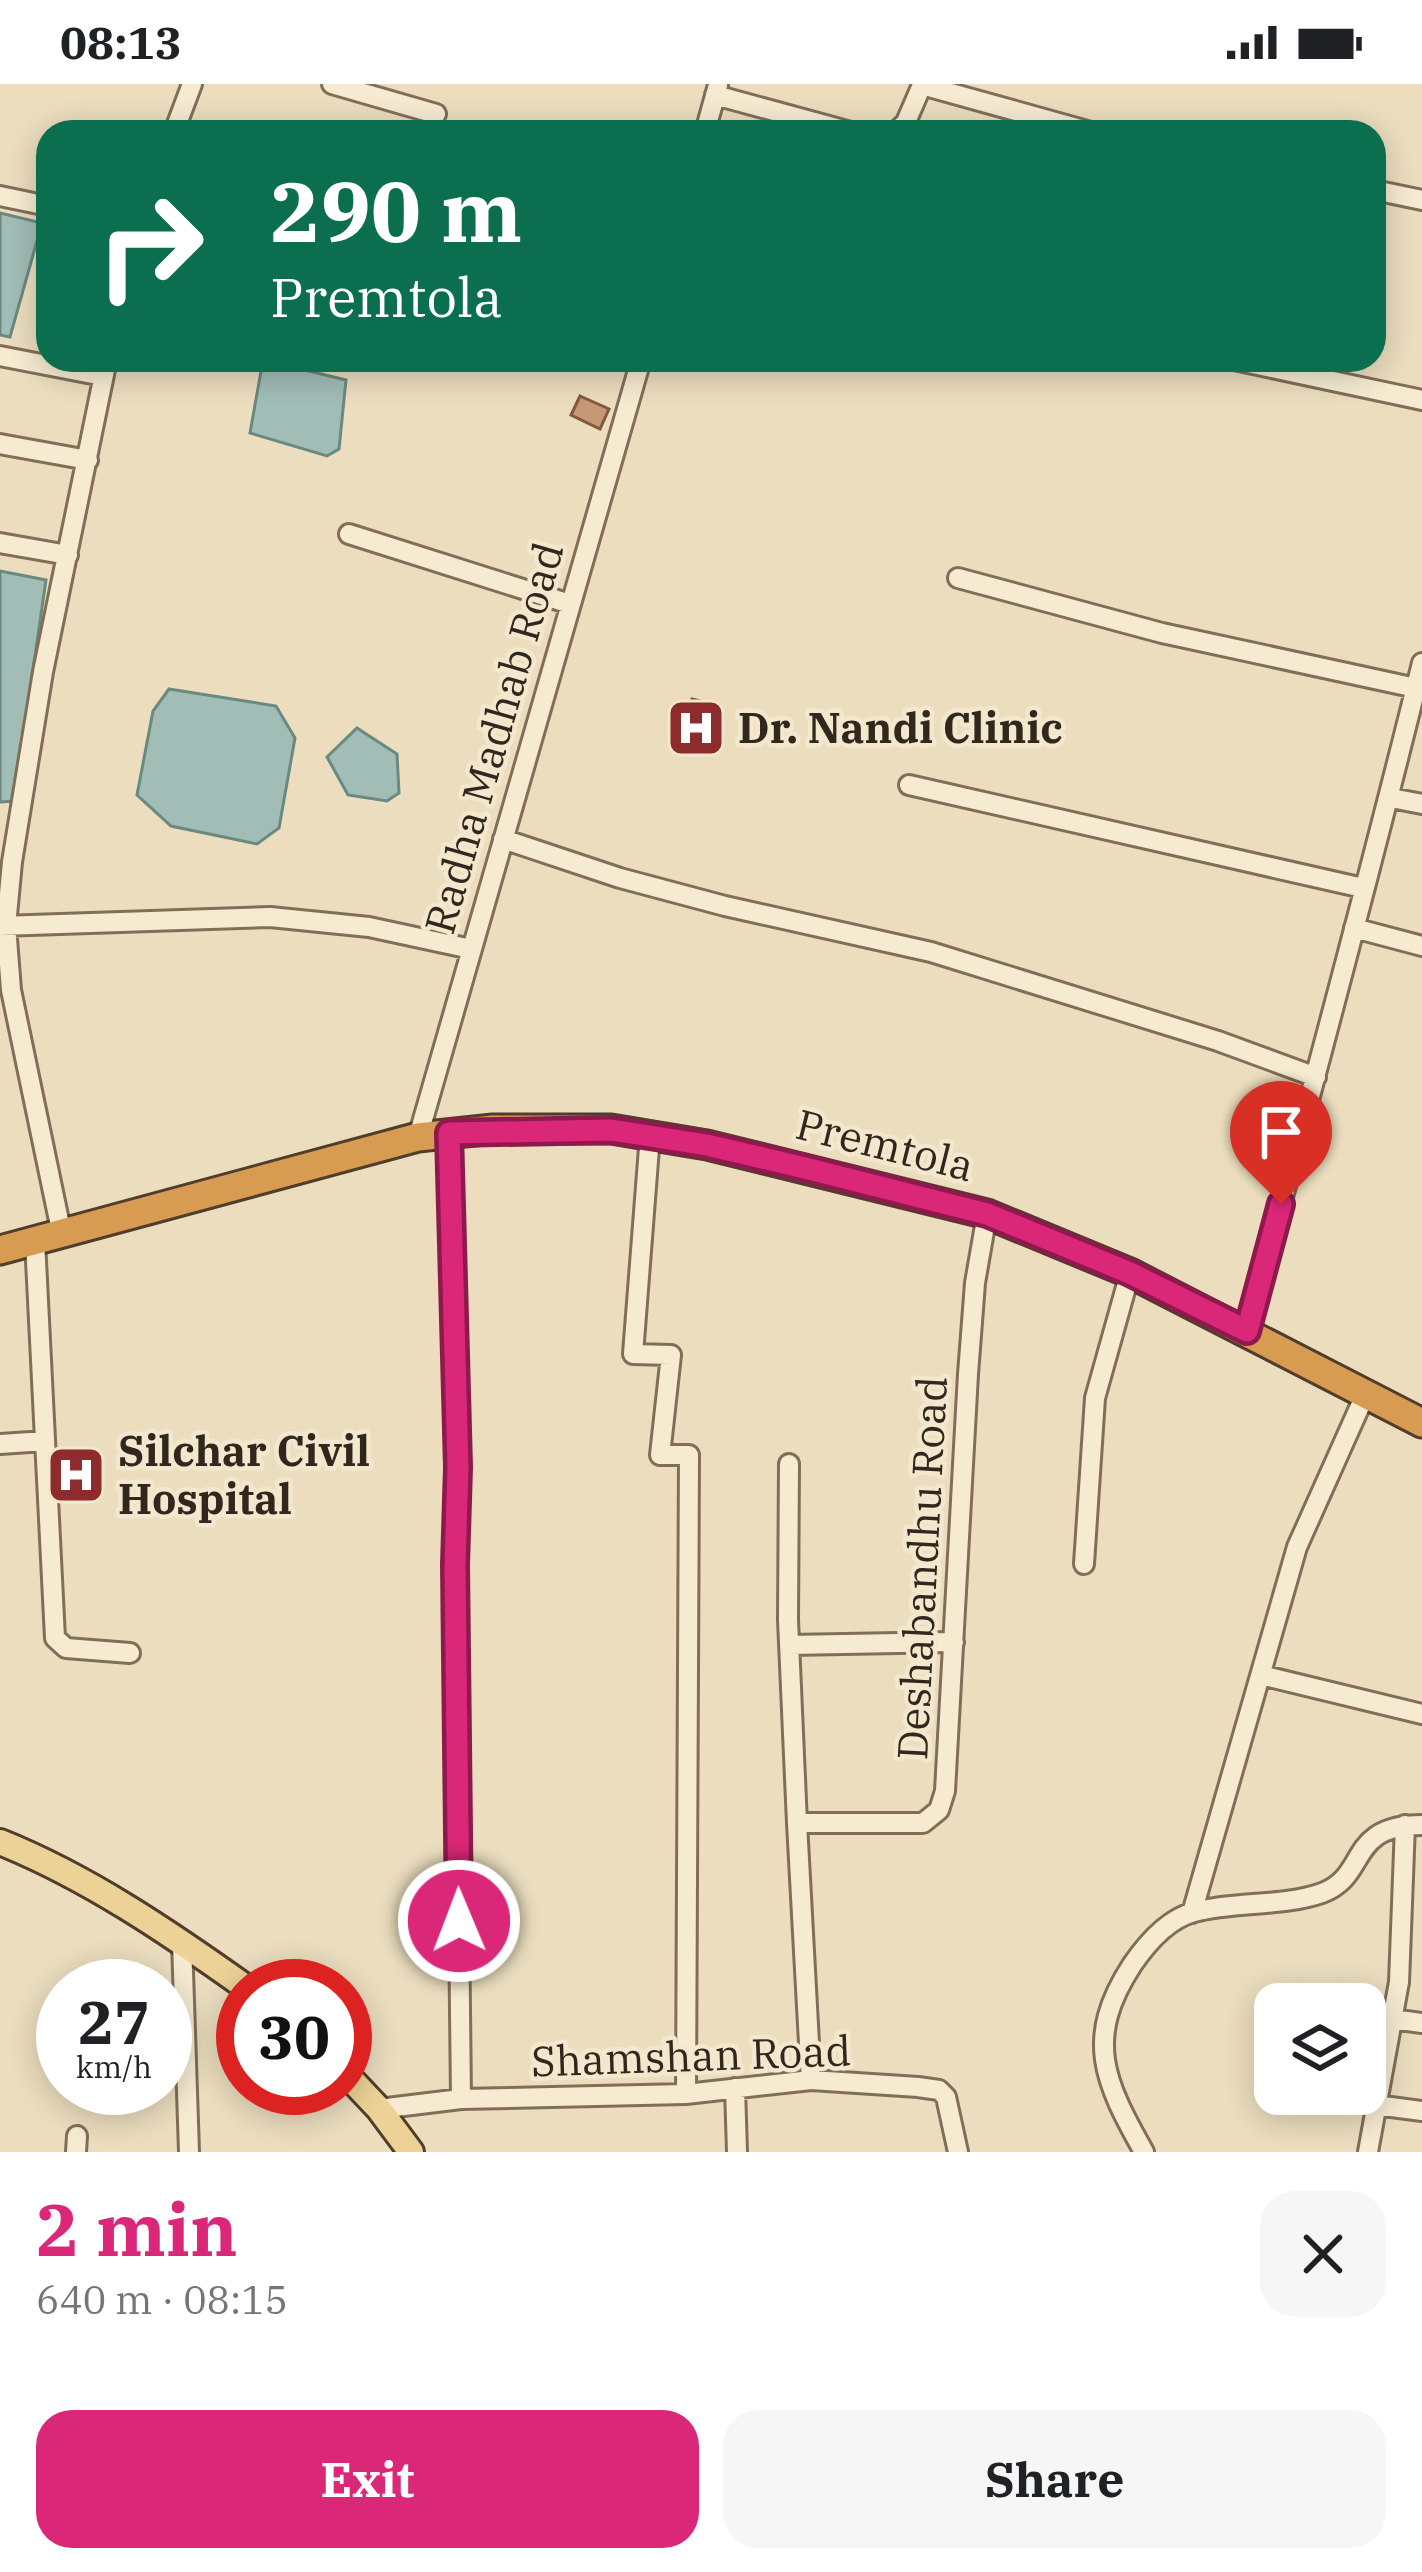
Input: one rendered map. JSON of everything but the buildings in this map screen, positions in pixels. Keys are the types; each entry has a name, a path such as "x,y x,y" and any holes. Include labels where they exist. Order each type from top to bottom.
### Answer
{"highway":[{"name":"Premtola","path":"0,1250 418,1137 568,1129 650,1135 987,1214 1130,1273 1422,1423"}],"main road":[{"path":"0,1842 40,1858 216,1966"},
{"path":"372,2102 412,2152"}],"street":[{"path":"332,84 436,114"},
{"path":"907,120 922,85 1048,120"},
{"path":"177,120 184,86"},
{"path":"708,120 717,90 813,120"},
{"path":"1386,192 1422,200"},
{"path":"0,196 36,204"},
{"path":"0,356 36,360"},
{"path":"104,372 43,672 3,926 49,1238 45,1441 55,1638 66,1648 130,1653"},
{"name":"Radha Madhab Road","path":"418,1137 638,372"},
{"path":"1290,372 1422,400"},
{"path":"0,444 88,460"},
{"path":"349,534 570,604"},
{"path":"0,543 68,555"},
{"path":"958,578 1162,633 1416,688"},
{"path":"1247,1331 1391,798 1422,663"},
{"path":"909,785 1363,888"},
{"path":"1391,798 1422,804"},
{"path":"503,839 704,901 931,952 1218,1041 1316,1077"},
{"path":"3,926 270,916 369,927 471,950"},
{"path":"1354,928 1422,946"},
{"path":"449,1133 458,1467 461,2098"},
{"path":"650,1135 633,1354 671,1355 660,1456 688,1455 686,2093"},
{"name":"Deshabandhu Road","path":"797,1823 911,1826 932,1819 945,1791 975,1283 987,1214"},
{"path":"1084,1564 1095,1398 1130,1273"},
{"path":"1192,1912 1297,1547 1365,1395"},
{"path":"0,1444 45,1441"},
{"path":"789,1464 789,1646 811,2080"},
{"path":"789,1646 955,1642"},
{"path":"1262,1675 1422,1714"},
{"path":"1144,2152 1116,2101 1103,2038 1117,1989 1141,1952 1161,1931 1192,1912 1321,1893 1342,1880 1366,1841 1380,1832 1410,1830 1386,2051"},
{"path":"182,1942 189,2152"},
{"path":"1392,2019 1422,2023"},
{"name":"Shamshan Road","path":"379,2109 461,2098 686,2093 811,2080 939,2090 951,2106 958,2152"},
{"path":"735,2089 737,2152"},
{"path":"1386,2106 1422,2111"},
{"path":"1369,2152 1375,2115"}],"water":[{"path":"0,213 36,222 36,244 10,337 0,335"},
{"path":"261,372 313,372 346,380 339,449 327,456 250,433"},
{"path":"0,571 46,580 14,801 0,802"},
{"path":"169,689 276,706 295,738 279,828 257,844 171,826 137,795 153,711"},
{"path":"357,728 397,754 399,793 387,801 348,795 327,757"}],"place":[{"name":"Dr. Nandi Clinic","path":"696,728"},
{"name":"Silchar Civil Hospital","path":"76,1475"}],"route":[{"path":"459,1921 458,1467 449,1133 611,1130 707,1145 805,1168 987,1214 1130,1273 1247,1331 1281,1204"}]}
